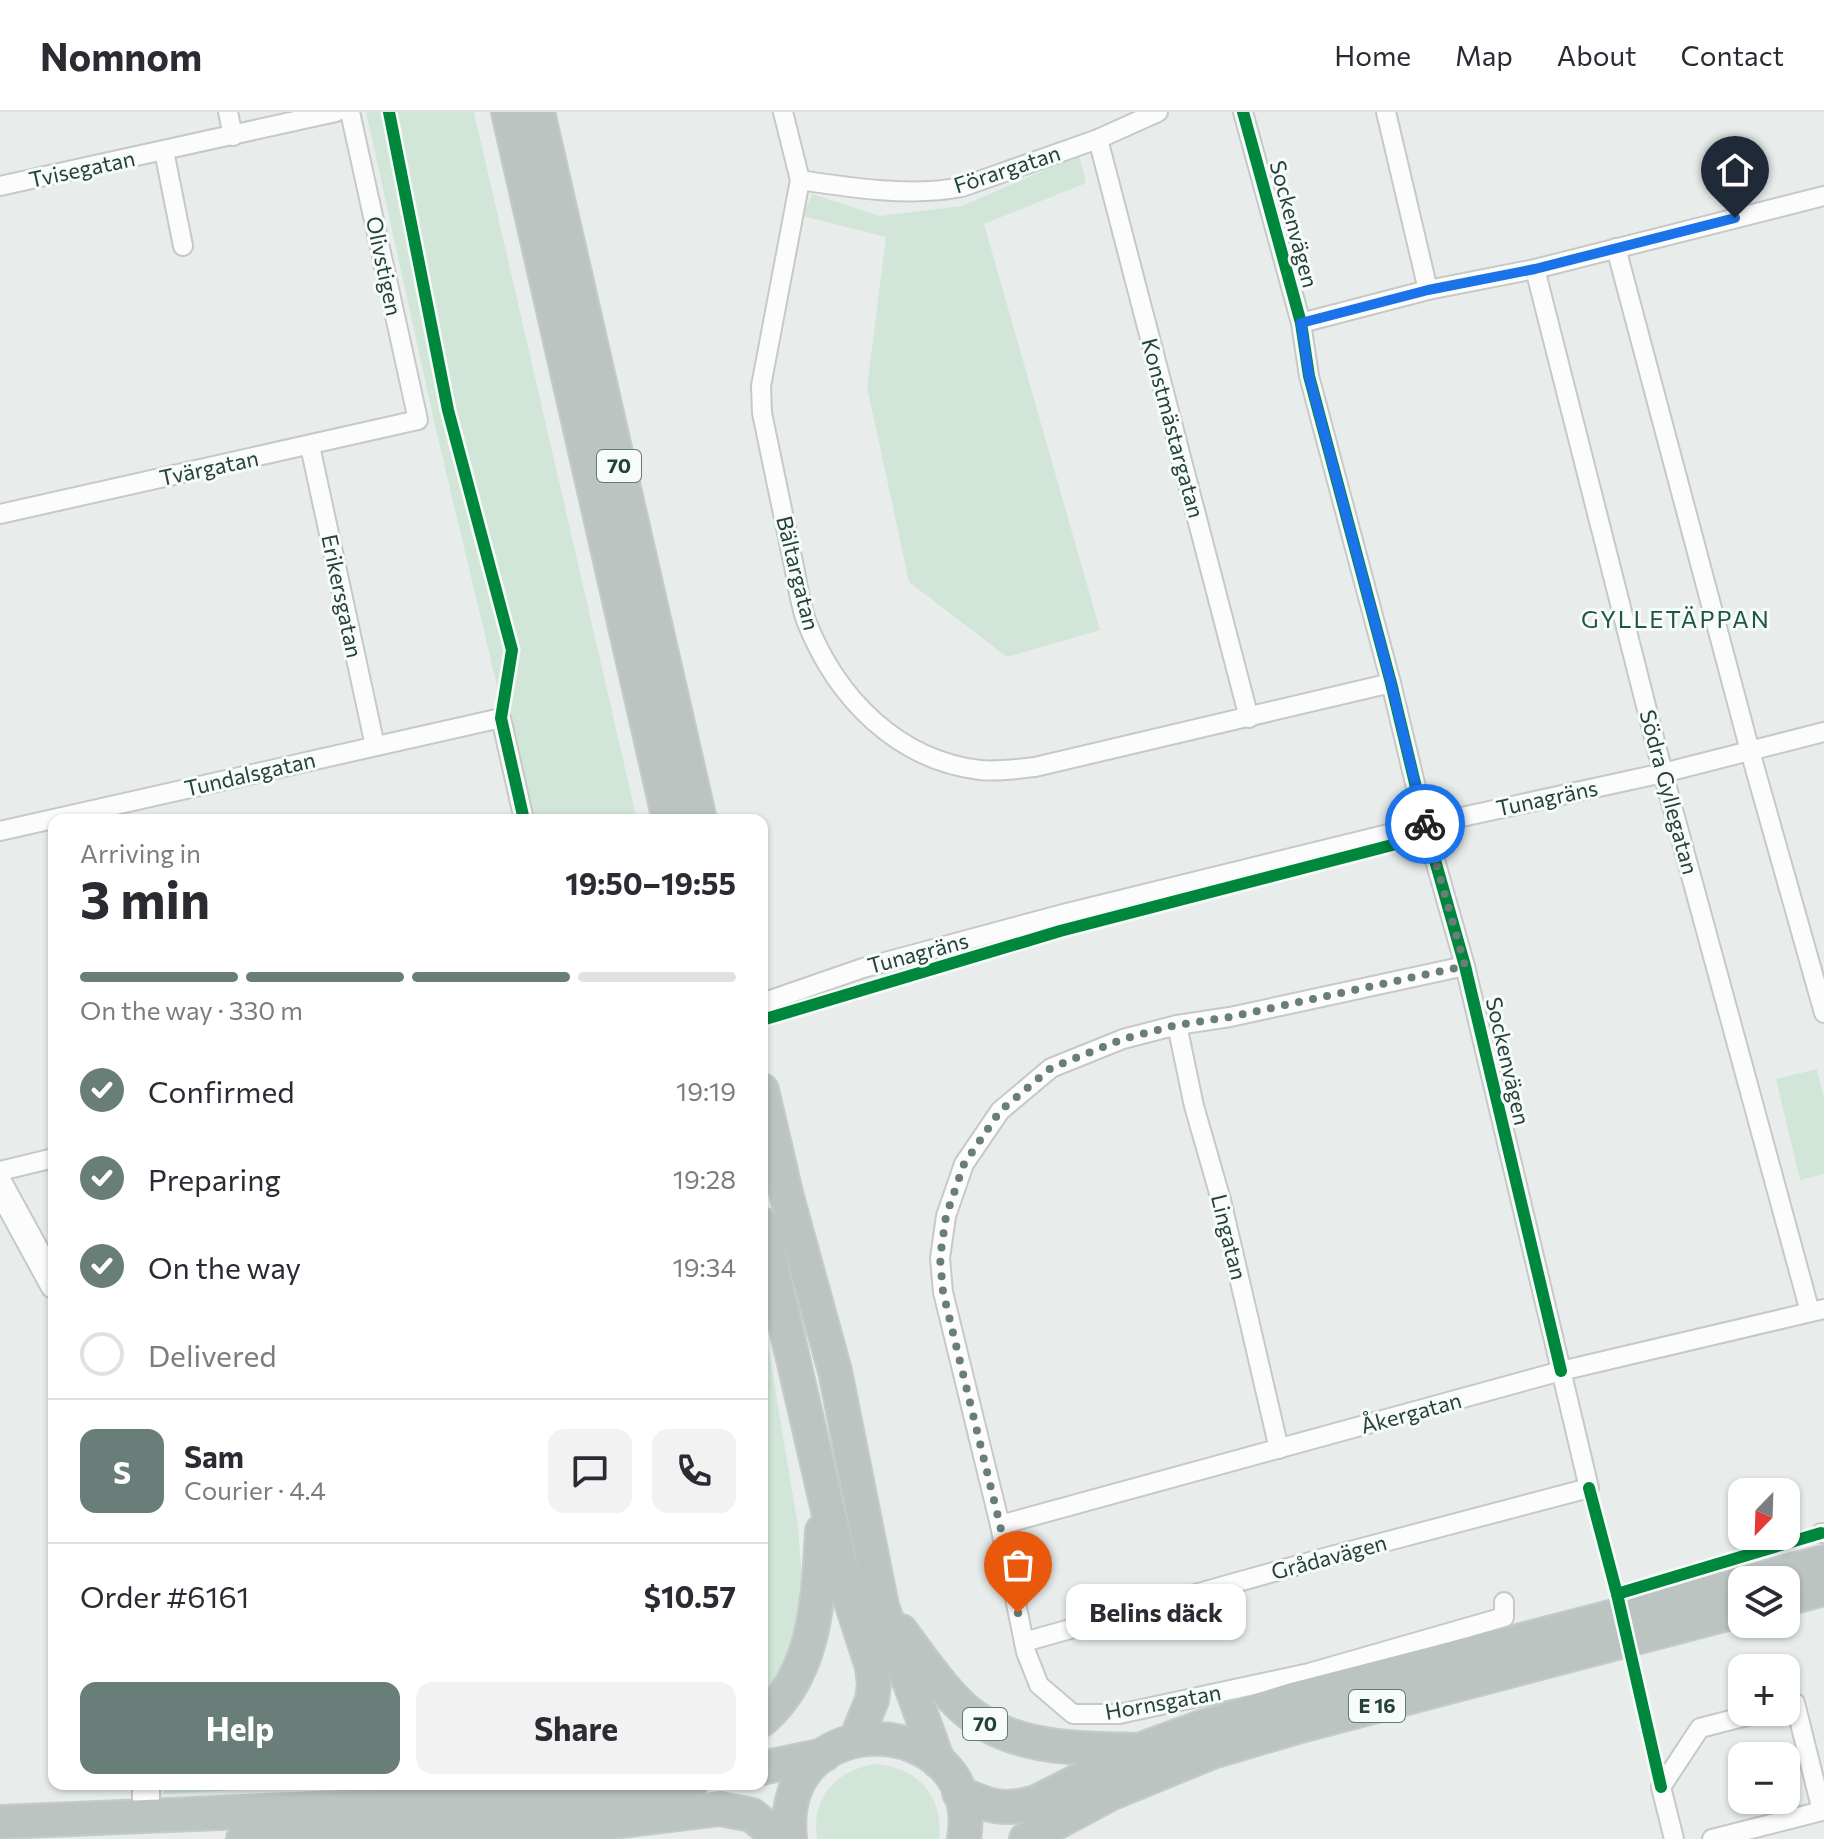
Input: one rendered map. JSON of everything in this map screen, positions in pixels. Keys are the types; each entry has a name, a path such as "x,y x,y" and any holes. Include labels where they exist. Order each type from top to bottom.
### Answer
{"highway":[{"name":"70","path":"508,112 668,814"},
{"name":"70","path":"538,112 699,814"},
{"name":"70","path":"768,1116 835,1371 882,1606 938,1761"},
{"path":"768,1250 844,1580 872,1667 872,1700 856,1739"},
{"path":"768,1715 793,1684 811,1636 818,1596 824,1496"},
{"path":"1779,1566 1823,1542"},
{"name":"E 16","path":"959,1793 995,1807 1019,1807 1036,1802 1139,1750 1202,1727 1293,1699 1728,1587"},
{"path":"1800,1595 1824,1589"},
{"name":"70","path":"882,1606 955,1700 996,1731 1048,1745 1139,1750"},
{"name":"E 16","path":"1026,1839 1112,1793 1212,1752 1728,1614"},
{"path":"768,1767 824,1755 856,1739 885,1737 913,1745 938,1761 959,1793 965,1820 964,1839"},
{"path":"790,1839 788,1824 793,1798 805,1774 824,1755"},
{"path":"482,1802 542,1790"},
{"path":"0,1822 605,1797 651,1790"},
{"path":"243,1839 605,1823 720,1809 752,1815 780,1839"}],"street":[{"path":"228,112 233,136"},
{"name":"Tvisegatan","path":"0,186 336,112"},
{"name":"Olivstigen","path":"350,112 418,420"},
{"name":"Bältargatan","path":"783,112 800,180 761,386 762,413 806,620 829,669 860,709 890,736 925,755 984,771 1035,767 1391,683"},
{"name":"Förargatan","path":"800,180 870,188 944,190 962,187 1098,139 1158,112"},
{"name":"Sockenvägen","path":"1243,112 1301,323 1309,376 1391,683 1425,825 1465,966 1589,1488"},
{"path":"1386,112 1428,290"},
{"name":"Konstmästargatan","path":"1098,139 1249,718"},
{"name":"Tvisegatan","path":"164,151 183,246"},
{"path":"1301,323 1428,290 1535,269 1824,196"},
{"path":"1616,248 1750,751 1824,1013"},
{"name":"Södra Gyllegatan","path":"1535,269 1663,773 1817,1311"},
{"name":"Tvärgatan","path":"0,514 418,420"},
{"name":"Erikersgatan","path":"310,446 375,746"},
{"name":"Tundalsgatan","path":"75,814 501,718 523,814"},
{"name":"Tunagräns","path":"768,1001 879,963 1063,914 1425,825 1663,773 1824,732"},
{"name":"Tundalsgatan","path":"0,831 48,820"},
{"name":"Hornsgatan","path":"1465,966 1230,1017 1177,1025 1123,1039 1051,1068 1000,1111 964,1164 946,1216 940,1258 943,1292 1000,1525 1024,1642 1039,1685 1073,1714 1119,1714 1339,1664 1504,1617 1504,1602"},
{"name":"Lingatan","path":"1177,1025 1194,1106 1221,1200 1279,1449"},
{"path":"0,1171 48,1159"},
{"path":"0,1186 48,1274"},
{"name":"Åkergatan","path":"1000,1525 1561,1371 1817,1311"},
{"name":"Grådavägen","path":"1024,1642 1589,1488"},
{"path":"1674,1839 1661,1787 1700,1728 1728,1721"},
{"path":"1712,1839 1822,1811 1800,1723"}],"green space":[{"path":"366,112 474,112 636,814 528,814 436,430"},
{"path":"1079,155 1086,183 984,224 1100,630 1007,657 909,582 867,387 886,237 803,216 812,194 880,216 962,206"},
{"path":"1817,1069 1824,1098 1824,1174 1800,1180 1776,1079"},
{"path":"768,1346 798,1525 802,1580 800,1629 785,1675 768,1694"},
{"path":"875,1764 903,1771 925,1786 937,1810 939,1839 817,1839 818,1811 829,1789 848,1773"},
{"path":"164,1790 236,1790 164,1794"}],"cycle path":[{"path":"389,112 448,410 512,650 501,718 523,814"},
{"path":"1243,112 1301,323 1309,376 1391,683 1425,825 1465,966 1561,1371"},
{"path":"768,1018 1060,931 1396,844 1430,842"},
{"path":"1589,1488 1617,1594 1661,1787"},
{"path":"1617,1594 1821,1533"}],"way so far":[{"path":"1018,1613 1000,1525 943,1292 940,1258 946,1216 964,1164 1000,1111 1051,1068 1123,1039 1177,1025 1230,1017 1465,966 1425,824"}],"place":[{"name":"Belins däck","path":"1018,1613"}],"district":[{"name":"GYLLETÄPPAN","path":"1676,620"}],"route":[{"path":"1425,824 1391,683 1309,376 1301,323 1428,290 1535,269 1735,218"}]}
